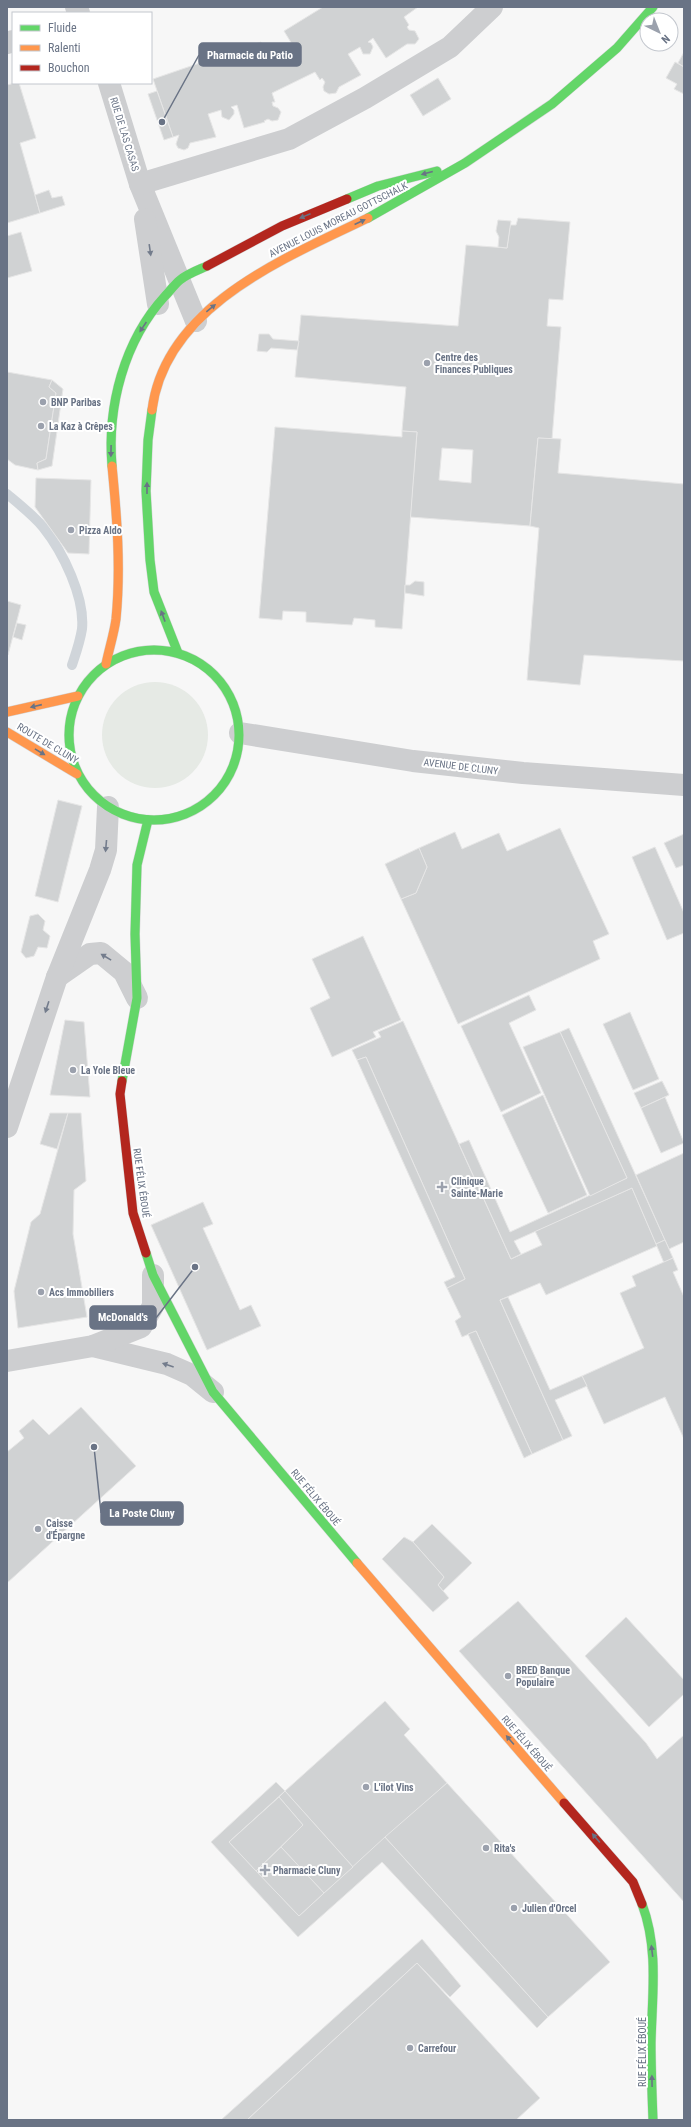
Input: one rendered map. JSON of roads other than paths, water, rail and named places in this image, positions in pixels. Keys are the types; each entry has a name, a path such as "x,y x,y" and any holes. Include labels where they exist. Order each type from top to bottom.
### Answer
{"main road":[{"name":"AVENUE LOUIS MOREAU GOTTSCHALK","path":"178,652 154,592 150,560 146,492 148,440 153,401 163,369 180,339 196,321 234,290 284,258 383,211 465,163 552,104 617,48 653,7"},
{"name":"AVENUE LOUIS MOREAU GOTTSCHALK","path":"106,664 116,620 118,575 118,530 111,454 113,409 126,359 137,335 158,304 180,280 282,226 378,186 465,163"},
{"path":"159,649 178,652 194,659 204,666 222,682 232,697 240,733 236,759 225,783 207,802 189,812 176,817 148,820 127,816 108,807 96,798 77,774 72,759 69,727 78,696 90,679 106,664 123,656 141,650 159,649"},
{"name":"ROUTE DE CLUNY","path":"7,712 78,696"},
{"name":"ROUTE DE CLUNY","path":"7,732 77,774"},
{"name":"RUE FÉLIX ÉBOUÉ","path":"148,820 137,865 134,934 137,998 120,1094 133,1214 153,1275 213,1392 432,1652 633,1882 649,1923 654,1966 652,2044 653,2120"}],"street":[{"path":"140,184 289,139 365,98 450,47 492,7"},
{"name":"RUE DE LAS CASAS","path":"109,84 140,184"},
{"path":"140,184 196,321"},
{"path":"140,184 158,304"},
{"name":"AVENUE DE CLUNY","path":"240,733 413,761 523,773 684,785"},
{"path":"7,1127 57,977 100,870 106,850 108,807"},
{"path":"57,977 90,954 100,953 124,972 137,998"},
{"path":"7,1362 93,1346 141,1327 153,1306 153,1275"},
{"path":"93,1346 167,1364 192,1375 213,1392"}],"waterway":[{"path":"7,494 30,514 51,537 71,575 80,603 82,616 81,634 72,665"}],"place":[{"name":"Pharmacie du Patio","path":"162,122"},
{"name":"Centre des Finances Publiques","path":"427,363"},
{"name":"BNP Paribas","path":"43,402"},
{"name":"La Kaz à Crêpes","path":"41,426"},
{"name":"Pizza Aldo","path":"71,530"},
{"name":"La Yole Bleue","path":"73,1070"},
{"name":"Clinique Sainte-Marie","path":"442,1187"},
{"name":"McDonald's","path":"195,1267"},
{"name":"Acs Immobiliers","path":"41,1292"},
{"name":"La Poste Cluny","path":"94,1447"},
{"name":"Caisse d'Épargne","path":"38,1529"},
{"name":"BRED Banque Populaire","path":"508,1676"},
{"name":"L'îlot Vins","path":"366,1787"},
{"name":"Rita's","path":"486,1848"},
{"name":"Pharmacie Cluny","path":"265,1870"},
{"name":"Julien d'Orcel","path":"514,1908"},
{"name":"Carrefour","path":"410,2048"}]}
